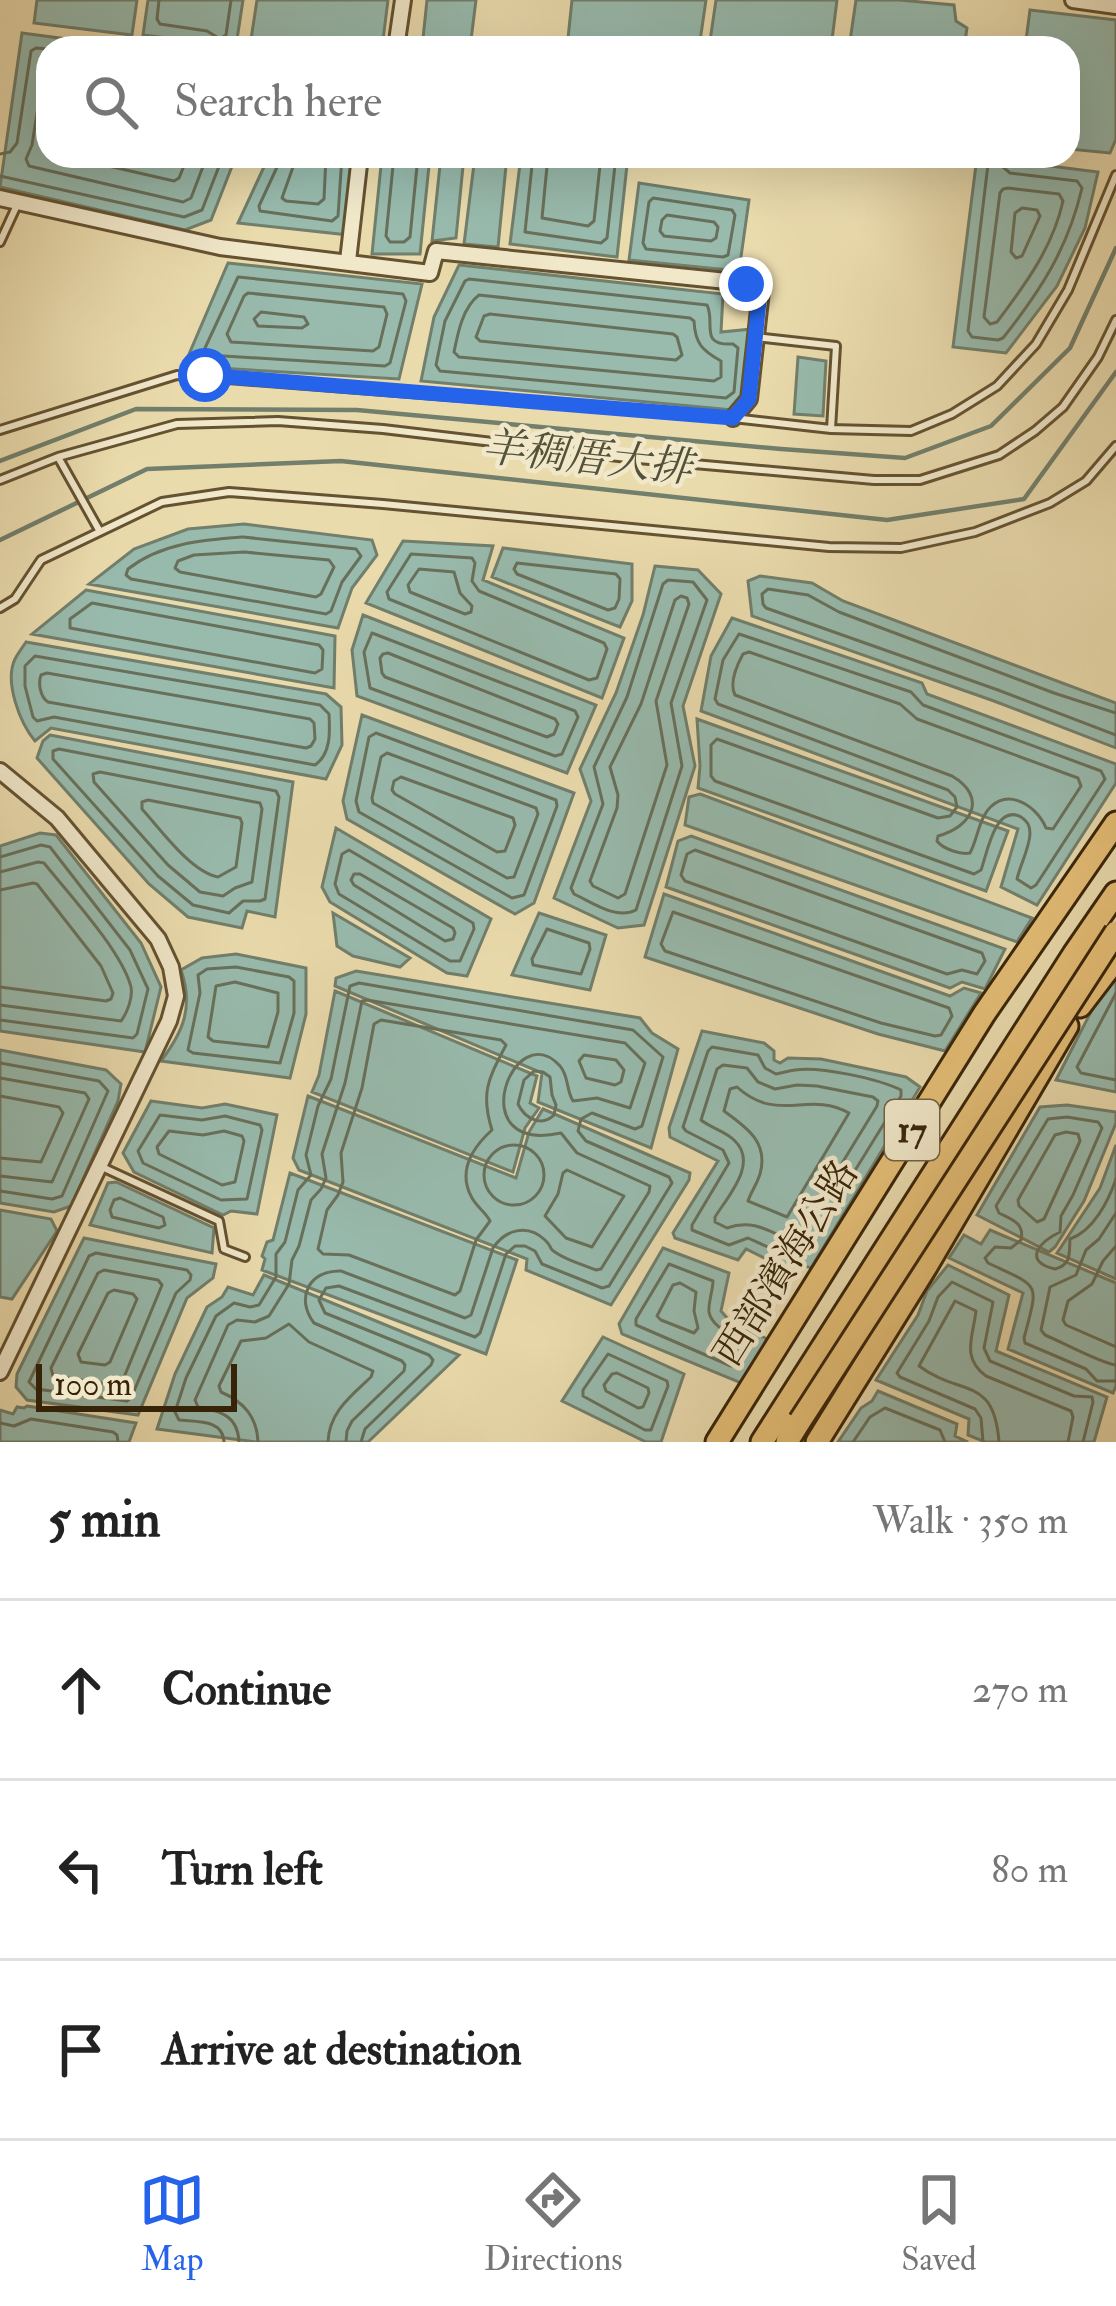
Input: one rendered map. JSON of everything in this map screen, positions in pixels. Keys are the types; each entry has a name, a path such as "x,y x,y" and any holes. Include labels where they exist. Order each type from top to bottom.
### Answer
{"main road":[{"name":"西部濱海公路","path":"718,1442 984,1014 1116,823"},
{"path":"787,1442 792,1415 1116,893"},
{"name":"17","path":"817,1442 1080,1006 1116,919"},
{"path":"762,1442 792,1415 1116,932"},
{"path":"1080,1006 1116,959"}],"street":[{"path":"398,36 403,0"},
{"path":"1073,0 1116,6"},
{"path":"348,261 360,168"},
{"path":"0,198 220,247 430,272 436,251 746,284 760,291 756,337 749,399 733,418"},
{"path":"0,771 57,818 158,939 171,967 176,997 169,1022 0,1372"}],"lane":[{"path":"0,430 144,383 177,375 205,375 831,429 911,431 952,414 997,386 1036,344 1068,290 1116,175"},
{"path":"0,242 19,202"},
{"path":"0,480 58,457 177,424 278,421 650,460 920,480 999,454 1035,431 1063,407 1116,320"},
{"path":"756,337 836,346 831,429"},
{"path":"0,608 16,599 41,560 99,530 162,502 229,492 829,547 902,548 975,532 1050,503 1086,481 1116,446"},
{"path":"58,457 99,530"},
{"path":"99,1166 219,1221 224,1250 245,1257"}],"water":[{"path":"37,0 137,0 132,35 34,23"},
{"path":"148,0 243,0 238,36 143,35"},
{"path":"257,0 388,0 384,36 252,36"},
{"path":"427,0 476,0 472,36 423,36"},
{"path":"572,0 706,0 701,36 568,36"},
{"path":"716,0 837,0 832,36 711,36"},
{"path":"856,0 954,5 956,21 967,28 966,36 851,36"},
{"path":"1030,10 1116,20 1116,139 1110,153 1080,150 1080,36 1027,36"},
{"path":"22,33 45,36 36,36 36,168 231,168 211,220 185,230 0,187"},
{"path":"263,168 353,168 349,235 238,223"},
{"path":"381,168 429,168 420,254 372,254"},
{"path":"440,168 463,168 456,238 432,241"},
{"path":"474,168 506,168 498,247 464,244"},
{"path":"520,168 627,168 617,257 510,244"},
{"path":"976,168 1098,172 1085,228 1057,286 1006,353 953,347"},
{"path":"639,183 749,200 739,271 629,260"},
{"path":"228,263 422,284 399,379 184,366"},
{"path":"459,265 723,294 721,332 752,329 746,398 733,410 421,381 434,317"},
{"path":"798,357 826,361 823,416 794,414"},
{"path":"244,524 372,540 377,555 352,588 338,628 89,584 134,549 188,529"},
{"path":"403,541 493,546 483,580 624,638 602,698 366,603"},
{"path":"503,548 632,564 632,601 620,627 492,577"},
{"path":"655,566 698,570 721,594 683,706 695,766 644,925 618,928 554,898 591,801 580,769 616,693"},
{"path":"760,576 812,583 843,601 1116,703 1116,748 752,616 748,581"},
{"path":"86,590 335,636 334,688 32,634"},
{"path":"363,615 596,705 567,773 357,696 352,650"},
{"path":"732,618 922,683 927,694 1116,764 1116,783 1037,905 1001,887 1018,829 701,711 711,656"},
{"path":"26,642 326,694 341,707 342,745 326,779 51,728 35,741 19,713 11,679 15,659"},
{"path":"362,715 574,793 534,903 515,914 347,819 343,801"},
{"path":"697,719 1008,831 986,891 698,788"},
{"path":"50,735 293,782 275,917 247,911 242,928 188,917 149,884 37,758"},
{"path":"700,794 1032,918 1017,942 685,825 689,797"},
{"path":"336,828 491,919 467,976 447,973 330,902 322,887"},
{"path":"40,833 56,835 141,943 161,987 145,1052 0,1031 0,846"},
{"path":"691,836 1005,949 985,989 962,982 950,988 666,887 678,841"},
{"path":"664,894 950,996 964,988 981,993 945,1051 878,1034 645,957"},
{"path":"333,913 410,958 400,967 353,956 337,946"},
{"path":"539,913 606,935 590,990 512,975"},
{"path":"236,954 306,968 306,1014 290,1078 161,1061 184,1019 181,970 202,958"},
{"path":"356,971 640,1018 652,1033 678,1049 651,1148 538,1102 542,1073 335,986 336,978"},
{"path":"1116,971 1116,1092 1056,1080 1096,1002"},
{"path":"335,991 537,1076 530,1103 539,1108 525,1128 513,1172 312,1092"},
{"path":"702,1031 764,1043 780,1063 788,1058 821,1059 906,1077 920,1087 811,1268 802,1265 795,1273 746,1249 738,1260 675,1238 673,1233 718,1161 670,1137"},
{"path":"0,1050 106,1070 121,1084 118,1101 71,1206 54,1212 0,1203"},
{"path":"308,1096 516,1178 529,1132 543,1109 690,1173 689,1180 611,1305 526,1270 527,1259 299,1170 293,1158"},
{"path":"151,1101 202,1108 225,1104 277,1115 257,1214 231,1211 223,1215 134,1172 123,1153"},
{"path":"1067,1105 1116,1112 1116,1123 1084,1201 1049,1252 977,1215 1040,1107"},
{"path":"1116,1145 1116,1279 1057,1253 1100,1188"},
{"path":"290,1173 517,1260 486,1354 262,1270 262,1256 267,1242 273,1240"},
{"path":"116,1182 214,1228 212,1253 90,1225 108,1183"},
{"path":"0,1210 51,1219 57,1231 12,1299 0,1297"},
{"path":"990,1230 1116,1283 1113,1393 1008,1349 1023,1293 949,1258 964,1235 981,1244"},
{"path":"84,1238 216,1264 213,1278 187,1298 138,1415 27,1400 16,1387 17,1374"},
{"path":"663,1248 729,1273 721,1311 769,1340 741,1383 622,1334 619,1324"},
{"path":"948,1265 1009,1295 996,1351 1107,1397 1094,1442 985,1442 968,1435 969,1419 876,1380 918,1315 927,1291"},
{"path":"264,1275 459,1355 368,1442 256,1442 157,1429 175,1374 207,1307 228,1287 253,1295"},
{"path":"603,1337 684,1374 661,1442 646,1442 562,1401"},
{"path":"878,1391 957,1424 955,1436 968,1442 838,1442"},
{"path":"17,1407 136,1423 129,1442 0,1442 0,1410 13,1414"}],"waterway":[{"path":"0,461 136,409 357,410 905,458 991,426 1070,348 1116,248"},
{"name":"羊稠厝大排","path":"0,540 147,469 341,461 887,520 1024,499 1116,372"}],"route":[{"path":"205,375 733,418 749,399 760,291 746,284"}]}
